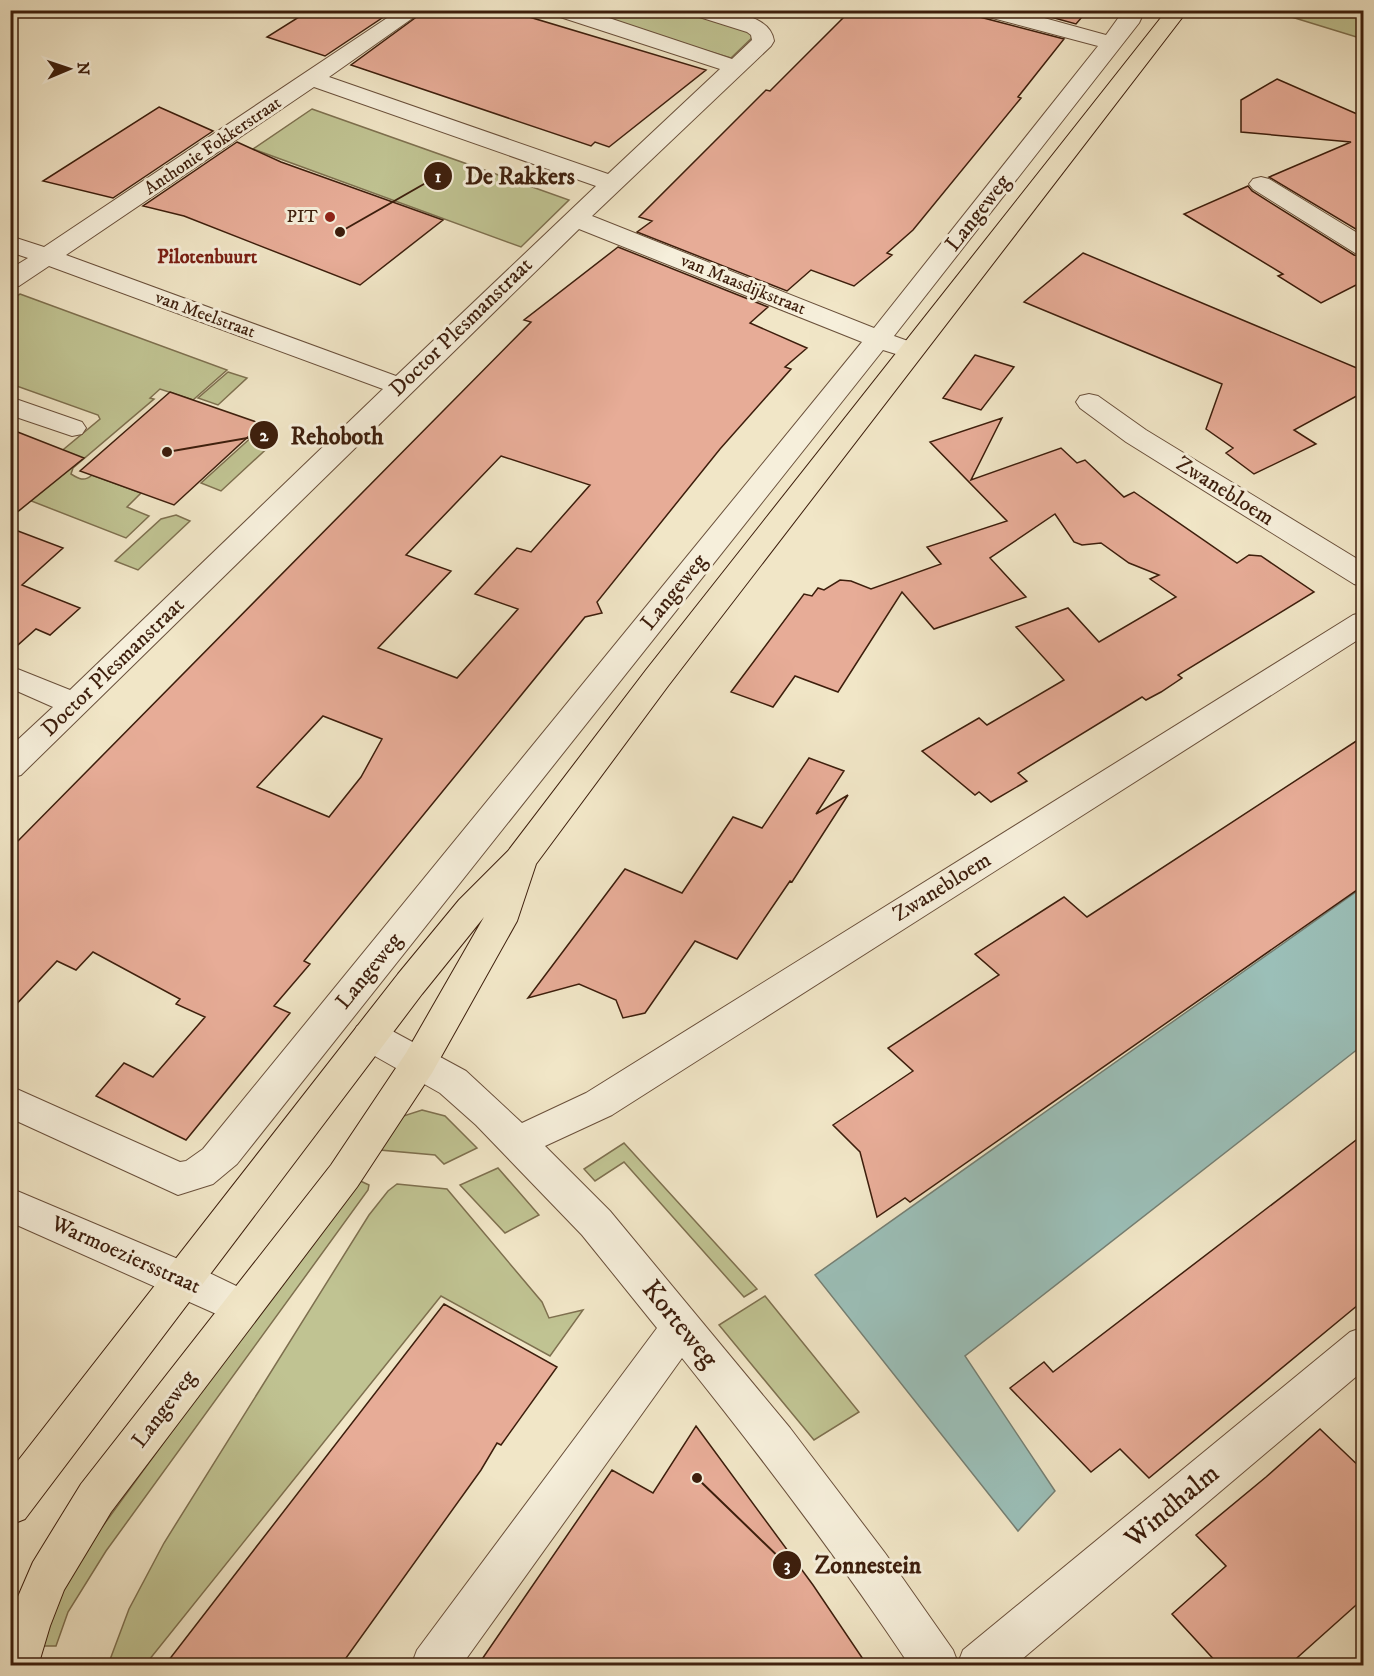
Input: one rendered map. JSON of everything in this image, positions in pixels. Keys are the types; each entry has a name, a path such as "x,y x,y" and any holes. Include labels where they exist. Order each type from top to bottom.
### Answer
{"main road":[{"name":"Langeweg","path":"10,1505 370,1036 471,909 520,860 657,678 1178,10"},
{"name":"Langeweg","path":"16,1665 28,1626 48,1577 96,1498 344,1176 419,1063 500,921 520,860"}],"street":[{"name":"Anthonie Fokkerstraat","path":"10,281 414,10"},
{"path":"562,10 735,67"},
{"name":"Doctor Plesmanstraat","path":"10,767 610,183 763,40 762,33 755,27 701,10"},
{"path":"989,10 1111,43"},
{"name":"Langeweg","path":"10,1101 178,1179 194,1177 208,1169 245,1127 879,339 1135,10"},
{"path":"1359,10 1364,12"},
{"path":"313,79 610,183"},
{"path":"1261,184 1364,248"},
{"name":"van Maasdijkstraat","path":"574,218 912,353"},
{"name":"van Meelstraat","path":"10,243 400,386"},
{"name":"Zwanebloem","path":"1089,402 1136,436 1364,577"},
{"path":"10,405 72,428"},
{"name":"Zwanebloem","path":"516,1143 598,1104 1364,622"},
{"path":"10,676 75,704"},
{"name":"Korteweg","path":"370,1036 453,1082 489,1114 596,1223 796,1469 870,1568 937,1665"},
{"name":"Warmoeziersstraat","path":"10,1204 183,1279 241,1307"},
{"path":"433,1665 682,1326"},
{"name":"Windhalm","path":"980,1665 1364,1345"}],"green space":[{"path":"575,11 685,11 758,32 731,58"},
{"path":"1272,11 1344,11 1363,16 1363,39"},
{"path":"312,109 569,200 521,247 253,149"},
{"path":"20,294 227,370 193,400 160,389 150,398 154,399 73,468 71,474 79,478 84,479 92,475 141,493 127,507 149,516 126,538 11,493 100,419 98,415 11,384 10,300"},
{"path":"228,372 247,378 218,405 198,398"},
{"path":"255,434 275,441 221,491 201,483"},
{"path":"176,515 190,521 138,570 115,561 161,519"},
{"path":"422,1110 445,1116 477,1148 444,1164 435,1155 380,1150 394,1119"},
{"path":"624,1143 757,1289 744,1297 624,1162 595,1181 584,1169"},
{"path":"498,1168 539,1215 505,1233 460,1185"},
{"path":"356,1179 369,1185 368,1190 106,1551 68,1612 56,1646 38,1646 51,1611 86,1549"},
{"path":"397,1184 447,1189 542,1302 549,1318 583,1310 550,1356 441,1296 145,1665 108,1665 129,1609 164,1543 369,1215 388,1191"},
{"path":"765,1296 859,1412 814,1440 719,1325"}],"water":[{"path":"1363,887 1363,1045 965,1356 1055,1491 1018,1531 815,1275"}],"building":[{"path":"310,10 394,10 325,56 267,37"},
{"path":"426,10 506,10 706,70 609,147 595,142 591,146 351,65"},
{"path":"851,10 977,10 980,17 1064,39 1018,97 1021,98 913,230 887,253 892,255 854,286 811,270 787,291 637,232 652,221 639,217 766,90 770,91"},
{"path":"1025,10 1088,10 1076,24"},
{"path":"1277,79 1364,117 1364,234 1269,177 1351,142 1241,132 1241,100"},
{"path":"159,107 213,131 113,198 43,181"},
{"path":"237,142 281,162 443,220 360,285 184,216 143,206"},
{"path":"1248,186 1252,191 1354,255 1364,257 1364,281 1321,303 1278,276 1283,274 1184,214"},
{"path":"618,247 768,307 750,323 807,348 785,367 791,369 720,449 597,602 602,613 585,617 304,961 310,964 274,1006 290,1013 186,1140 96,1096 124,1063 153,1077 205,1017 176,1004 180,999 93,952 76,970 57,961 10,1011 10,849 531,322 524,320","holes":["501,456 590,485 531,552 517,548 475,594 518,609 457,678 378,648 451,571 406,555","323,716 382,739 361,777 329,817 257,787"]},
{"path":"1083,253 1364,371 1364,392 1294,430 1316,444 1254,474 1226,453 1233,448 1206,429 1222,384 1024,302"},
{"path":"975,355 1014,367 981,410 943,398"},
{"path":"170,392 262,424 174,505 80,471"},
{"path":"1002,418 971,480 1061,448 1077,463 1085,460 1124,497 1134,492 1237,563 1249,555 1261,556 1314,592 1178,675 1182,678 1161,692 1146,700 1142,697 1018,773 1027,781 991,802 979,792 975,795 922,751 979,718 987,725 1064,680 1016,627 1068,608 1099,642 1176,597 1150,579 1159,575 1129,563 1101,543 1082,545 1074,542 1055,514 990,558 1026,597 934,629 902,592 838,692 795,676 773,707 731,692 804,594 812,596 818,588 824,590 840,580 851,581 871,589 941,564 927,547 1007,521 930,442"},
{"path":"10,429 84,458 10,518"},
{"path":"10,528 63,548 22,585 80,608 50,635 36,629 10,652"},
{"path":"1364,736 1364,885 910,1202 905,1198 877,1217 860,1152 833,1125 913,1071 888,1048 999,975 975,954 1064,897 1087,917"},
{"path":"809,758 844,771 816,814 848,795 792,882 790,881 737,959 695,941 645,1013 623,1018 616,1000 579,984 528,998 625,869 682,893 733,817 762,828"},
{"path":"1364,1134 1364,1300 1149,1478 1120,1449 1091,1472 1010,1388 1044,1362 1053,1372"},
{"path":"444,1304 557,1367 501,1445 497,1443 481,1470 341,1665 165,1665"},
{"path":"696,1426 813,1585 867,1665 478,1665 612,1470 653,1493"},
{"path":"1320,1429 1364,1471 1364,1598 1289,1665 1219,1665 1172,1614 1226,1566 1196,1535"}],"place":[{"name":"PIT","path":"330,217"},
{"name":"De Rakkers","path":"340,232"},
{"name":"Rehoboth","path":"167,452"},
{"name":"Zonnestein","path":"697,1478"}],"district":[{"name":"Pilotenbuurt","path":"207,257"}]}
